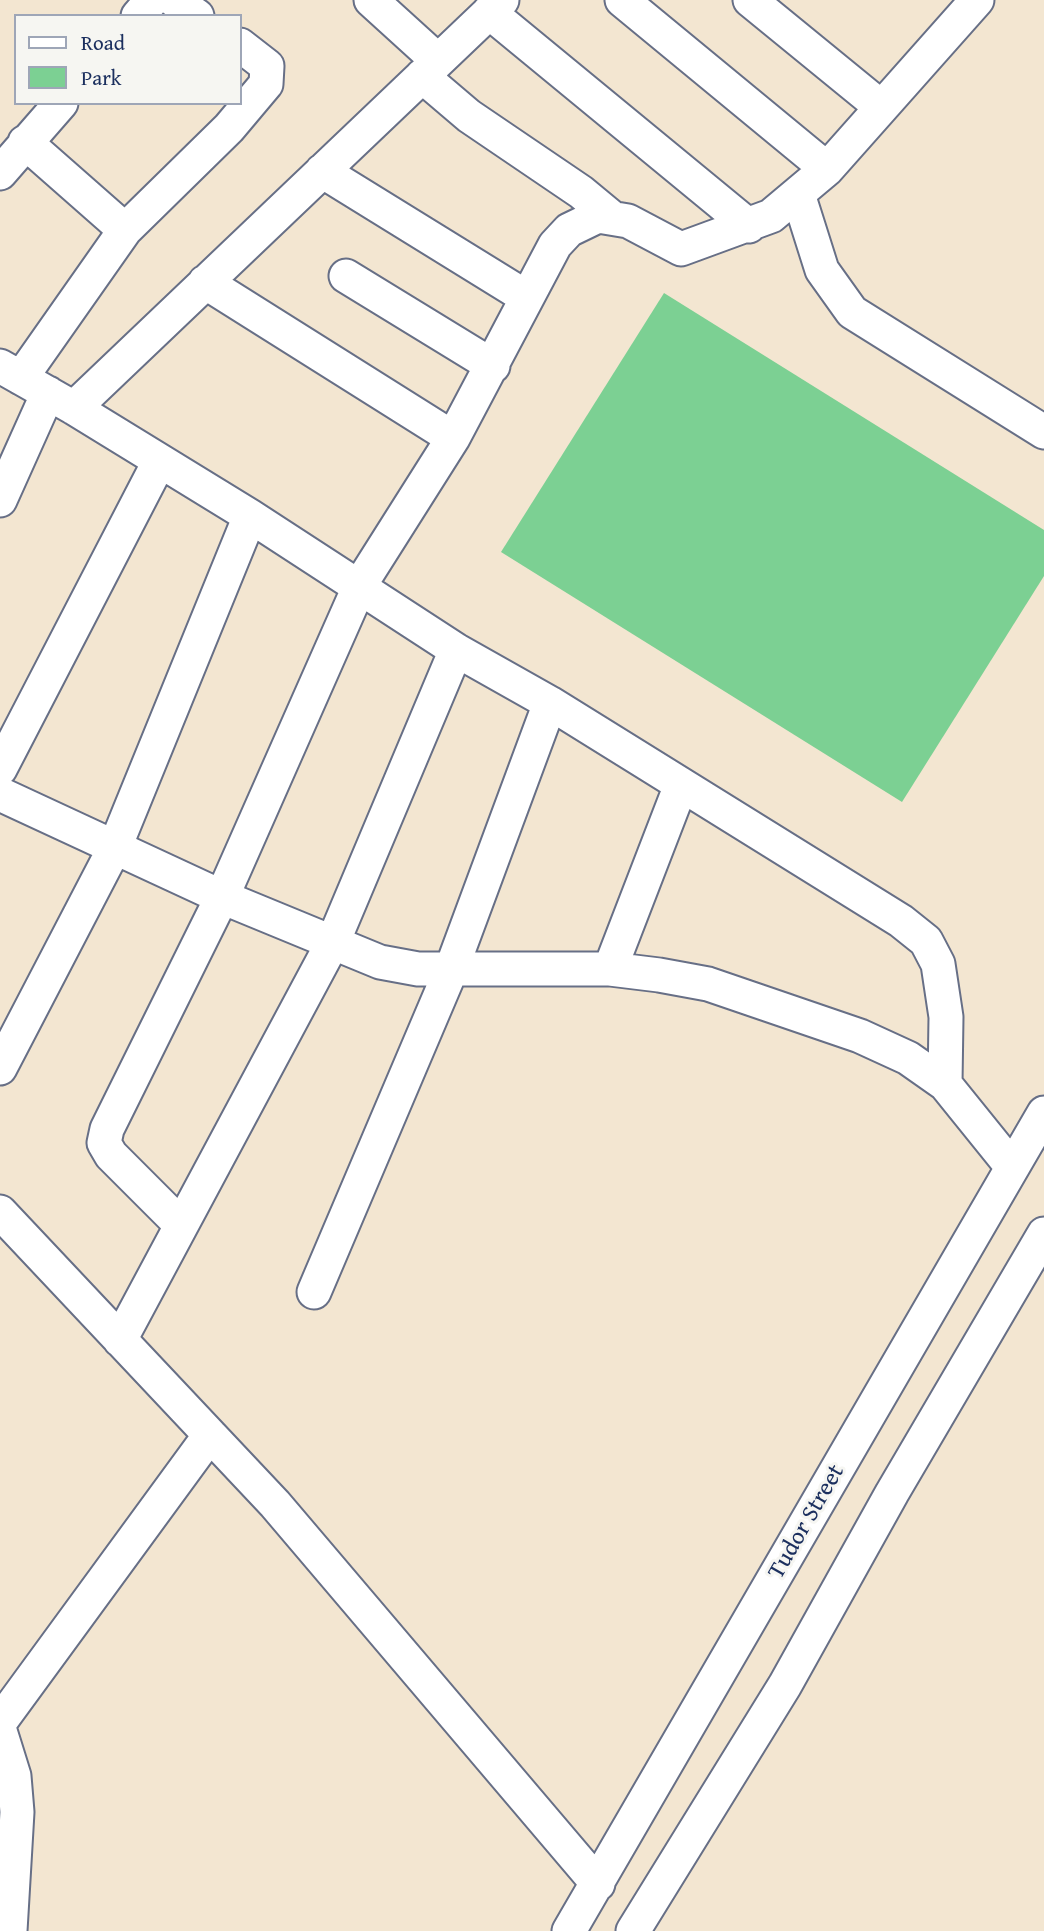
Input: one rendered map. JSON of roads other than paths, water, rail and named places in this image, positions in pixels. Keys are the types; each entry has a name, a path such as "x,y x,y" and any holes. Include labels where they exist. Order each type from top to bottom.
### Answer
{"street":[{"path":"140,14 152,0"},
{"path":"174,0 194,14"},
{"path":"371,0 469,116 581,192 610,216"},
{"path":"622,0 827,169"},
{"path":"750,0 881,107"},
{"path":"181,1225 111,1155 104,1143 105,1135 222,897 360,585 453,438 555,245 569,230 598,216 628,221 681,249 771,216 827,169 977,0"},
{"path":"36,386 205,282 495,6 749,226"},
{"path":"0,500 36,386 125,230 229,128 266,84 267,66 242,47"},
{"path":"0,173 24,142 59,105"},
{"path":"24,142 125,230"},
{"path":"322,171 526,297"},
{"path":"798,194 822,270 852,312 1044,432"},
{"path":"346,276 493,366"},
{"path":"205,282 453,438"},
{"path":"36,386 360,585 456,650 550,704 901,921 926,940 938,964 946,1017 945,1084"},
{"path":"0,769 159,462"},
{"path":"0,1068 115,847 250,516"},
{"path":"120,1340 332,942 456,650"},
{"path":"314,1292 450,970 550,704"},
{"path":"610,969 681,785"},
{"path":"0,794 222,897 380,962 418,969 450,970 610,969 708,984 860,1036 908,1058 945,1084 1012,1167"},
{"name":"Tudor Street","path":"569,1931 1044,1112"},
{"path":"0,1212 275,1504 598,1884"},
{"path":"633,1931 785,1685 892,1493 1044,1234"},
{"path":"0,1722 210,1435"},
{"path":"0,1731 14,1776 17,1812 10,1931"}]}
